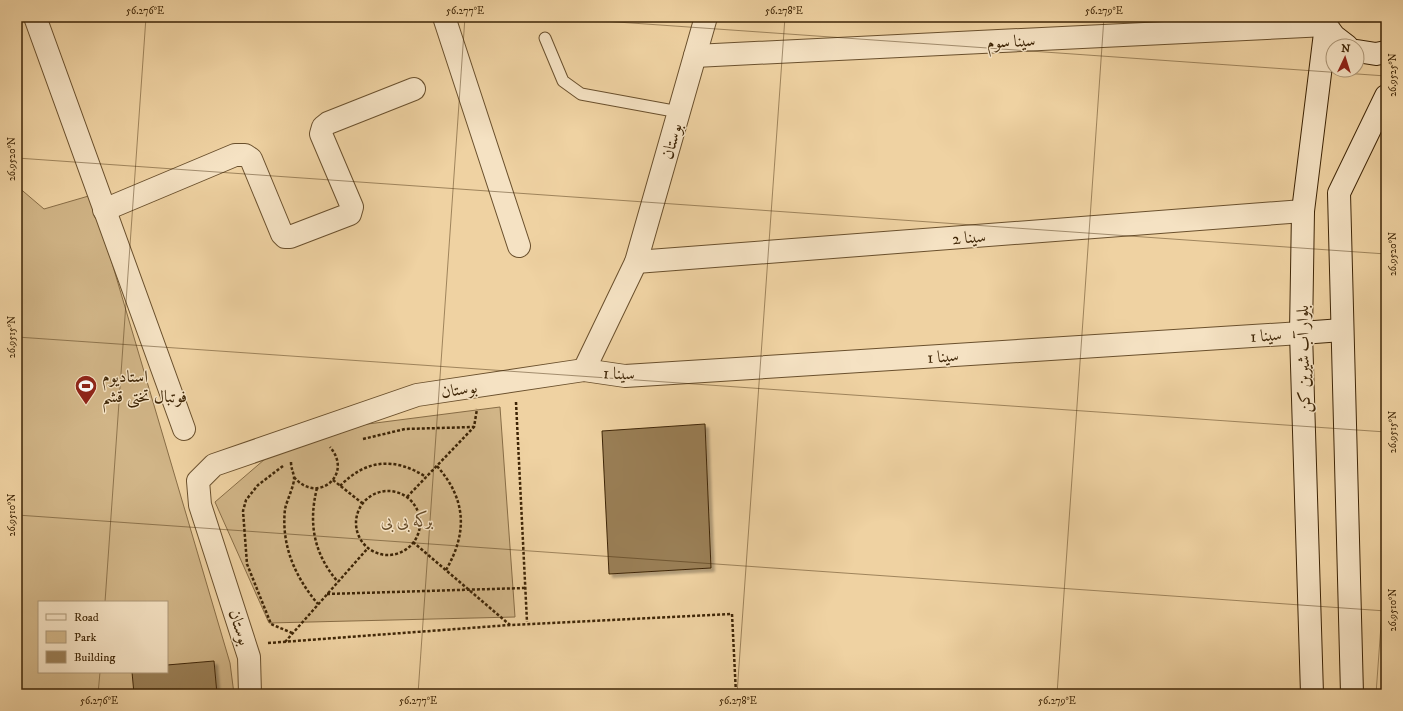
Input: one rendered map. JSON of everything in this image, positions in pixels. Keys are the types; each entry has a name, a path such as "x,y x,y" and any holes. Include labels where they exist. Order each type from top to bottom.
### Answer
{"street":[{"path":"35,17 184,429"},
{"path":"444,17 519,246"},
{"name":"بوستان","path":"250,694 249,657 200,506 198,481 214,465 268,445 417,395 584,370 636,262 706,17"},
{"path":"1327,21 1334,36 1337,38"},
{"name":"سینا سوم","path":"695,56 1327,21"},
{"name":"بلوار آب شیرین کن","path":"1312,694 1301,333 1303,211 1327,21"},
{"path":"1365,52 1376,54 1386,52"},
{"path":"104,210 235,155 245,155 251,159 282,234 285,237 290,237 330,222 350,214 352,210 322,134 323,127 328,123 414,89"},
{"path":"1352,694 1342,330 1340,193 1386,96"},
{"name":"سینا 2","path":"636,262 1303,211"},
{"name":"سینا 1","path":"584,370 625,376 1342,330"}],"lane":[{"path":"544,38 563,81 575,91 581,94 679,112"}],"path":[{"path":"516,380 527,622"},
{"path":"407,497 474,427 481,385"},
{"path":"360,439 405,429 474,427"},
{"path":"292,633 271,624 247,564 243,511 246,500 258,485 291,460 291,469 294,478 304,486 318,488 323,487 333,480 338,472 338,462 335,453 325,444"},
{"path":"329,446 337,444"},
{"path":"340,486 357,471 378,464 403,466 426,477"},
{"path":"437,466 447,478 454,490 461,520 458,546 446,570"},
{"path":"294,478 285,509 286,542 297,576 306,591 318,604"},
{"path":"333,480 362,503"},
{"path":"318,488 312,518 313,533 321,560 338,582"},
{"path":"388,490 398,492 407,497 414,504 420,523 418,533 413,542 406,549 397,554 377,553 368,548 361,541 355,522 357,512 362,503 369,496 388,490"},
{"path":"413,542 510,625"},
{"path":"285,642 368,548"},
{"path":"327,594 525,588"},
{"path":"246,645 510,625 732,614 736,694"}],"green space":[{"name":"استادیوم فوتبال تختی قشم","path":"17,186 44,209 92,195 230,663 234,694 17,694"},
{"name":"برکه بی بی","path":"500,407 515,617 269,623 215,502 265,459 360,425"}],"building":[{"path":"705,424 711,568 609,574 602,431"},
{"path":"214,661 217,694 134,694 132,673 168,673 168,665"}],"place":[{"name":"استادیوم فوتبال تختی قشم","path":"86,406"}]}
